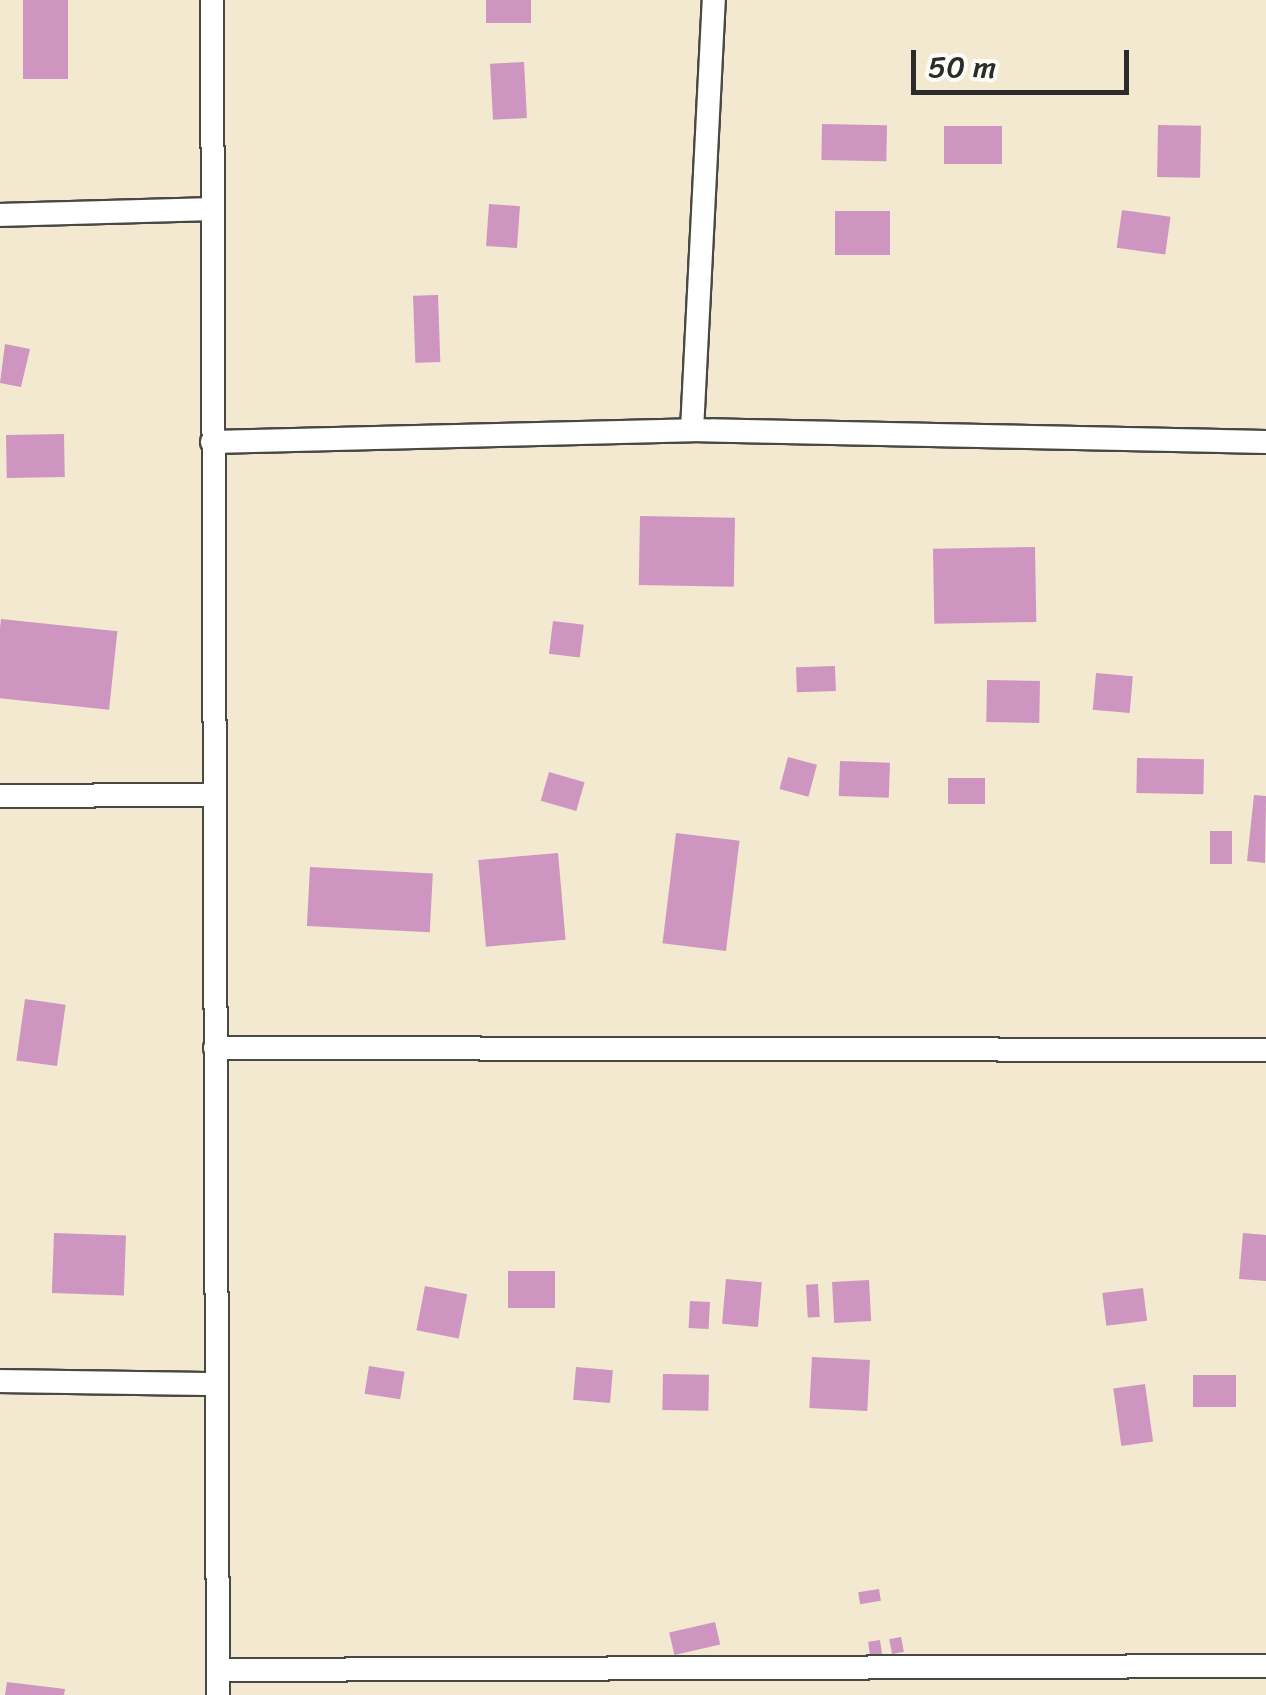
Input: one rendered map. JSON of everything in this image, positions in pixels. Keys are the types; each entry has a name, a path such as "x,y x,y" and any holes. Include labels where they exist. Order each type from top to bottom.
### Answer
{"street":[{"path":"212,0 210,795 218,1695"},
{"path":"692,430 714,0"},
{"path":"0,215 212,209"},
{"path":"212,442 692,430 1266,442"},
{"path":"0,796 210,795"},
{"path":"215,1048 1266,1050"},
{"path":"0,1381 213,1384"},
{"path":"218,1670 1266,1666"}],"building":[{"path":"23,0 68,0 68,79 23,79"},
{"path":"486,0 531,0 531,23 486,23"},
{"path":"524,62 527,118 493,120 490,64"},
{"path":"822,124 887,125 886,161 821,160"},
{"path":"1158,125 1201,126 1200,178 1157,177"},
{"path":"944,126 1002,126 1002,164 944,164"},
{"path":"489,204 520,206 517,248 486,246"},
{"path":"1122,210 1171,217 1165,254 1117,248"},
{"path":"835,211 890,211 890,255 835,255"},
{"path":"438,295 440,362 415,363 413,296"},
{"path":"5,344 30,349 21,387 0,383"},
{"path":"64,434 65,477 7,478 6,435"},
{"path":"640,516 735,518 734,587 639,585"},
{"path":"1035,547 1036,622 934,624 933,549"},
{"path":"1,619 117,631 109,710 0,698"},
{"path":"553,621 584,625 580,658 549,654"},
{"path":"835,666 836,691 797,692 796,667"},
{"path":"1096,673 1133,676 1130,713 1093,710"},
{"path":"987,680 1040,681 1039,723 986,722"},
{"path":"788,757 817,765 808,797 779,789"},
{"path":"1137,758 1204,759 1203,794 1136,793"},
{"path":"840,761 890,763 889,798 839,796"},
{"path":"549,772 585,782 576,811 541,801"},
{"path":"948,778 985,778 985,804 948,804"},
{"path":"1254,795 1266,796 1265,863 1247,861"},
{"path":"1210,831 1232,831 1232,864 1210,864"},
{"path":"676,833 740,841 726,951 662,943"},
{"path":"558,853 566,940 486,947 478,860"},
{"path":"310,867 433,873 430,932 307,926"},
{"path":"25,999 66,1005 57,1066 16,1060"},
{"path":"54,1233 126,1236 124,1295 52,1293"},
{"path":"1243,1233 1266,1235 1266,1281 1239,1279"},
{"path":"508,1271 555,1271 555,1308 508,1308"},
{"path":"726,1279 762,1282 758,1327 722,1324"},
{"path":"869,1280 871,1321 834,1323 832,1282"},
{"path":"818,1284 820,1317 808,1318 806,1285"},
{"path":"425,1286 467,1294 459,1338 416,1330"},
{"path":"1143,1288 1147,1321 1106,1326 1102,1293"},
{"path":"690,1301 710,1302 709,1329 689,1328"},
{"path":"812,1357 870,1360 867,1411 809,1408"},
{"path":"369,1366 405,1372 400,1399 365,1394"},
{"path":"576,1367 613,1370 610,1403 573,1400"},
{"path":"663,1374 709,1375 708,1411 662,1410"},
{"path":"1193,1375 1236,1375 1236,1407 1193,1407"},
{"path":"1145,1384 1153,1441 1121,1446 1113,1388"},
{"path":"879,1589 881,1601 860,1604 858,1592"},
{"path":"715,1622 720,1644 674,1655 669,1633"},
{"path":"901,1637 904,1652 892,1654 889,1639"},
{"path":"880,1640 882,1654 870,1656 868,1642"},
{"path":"7,1682 65,1689 64,1695 5,1695"}]}
